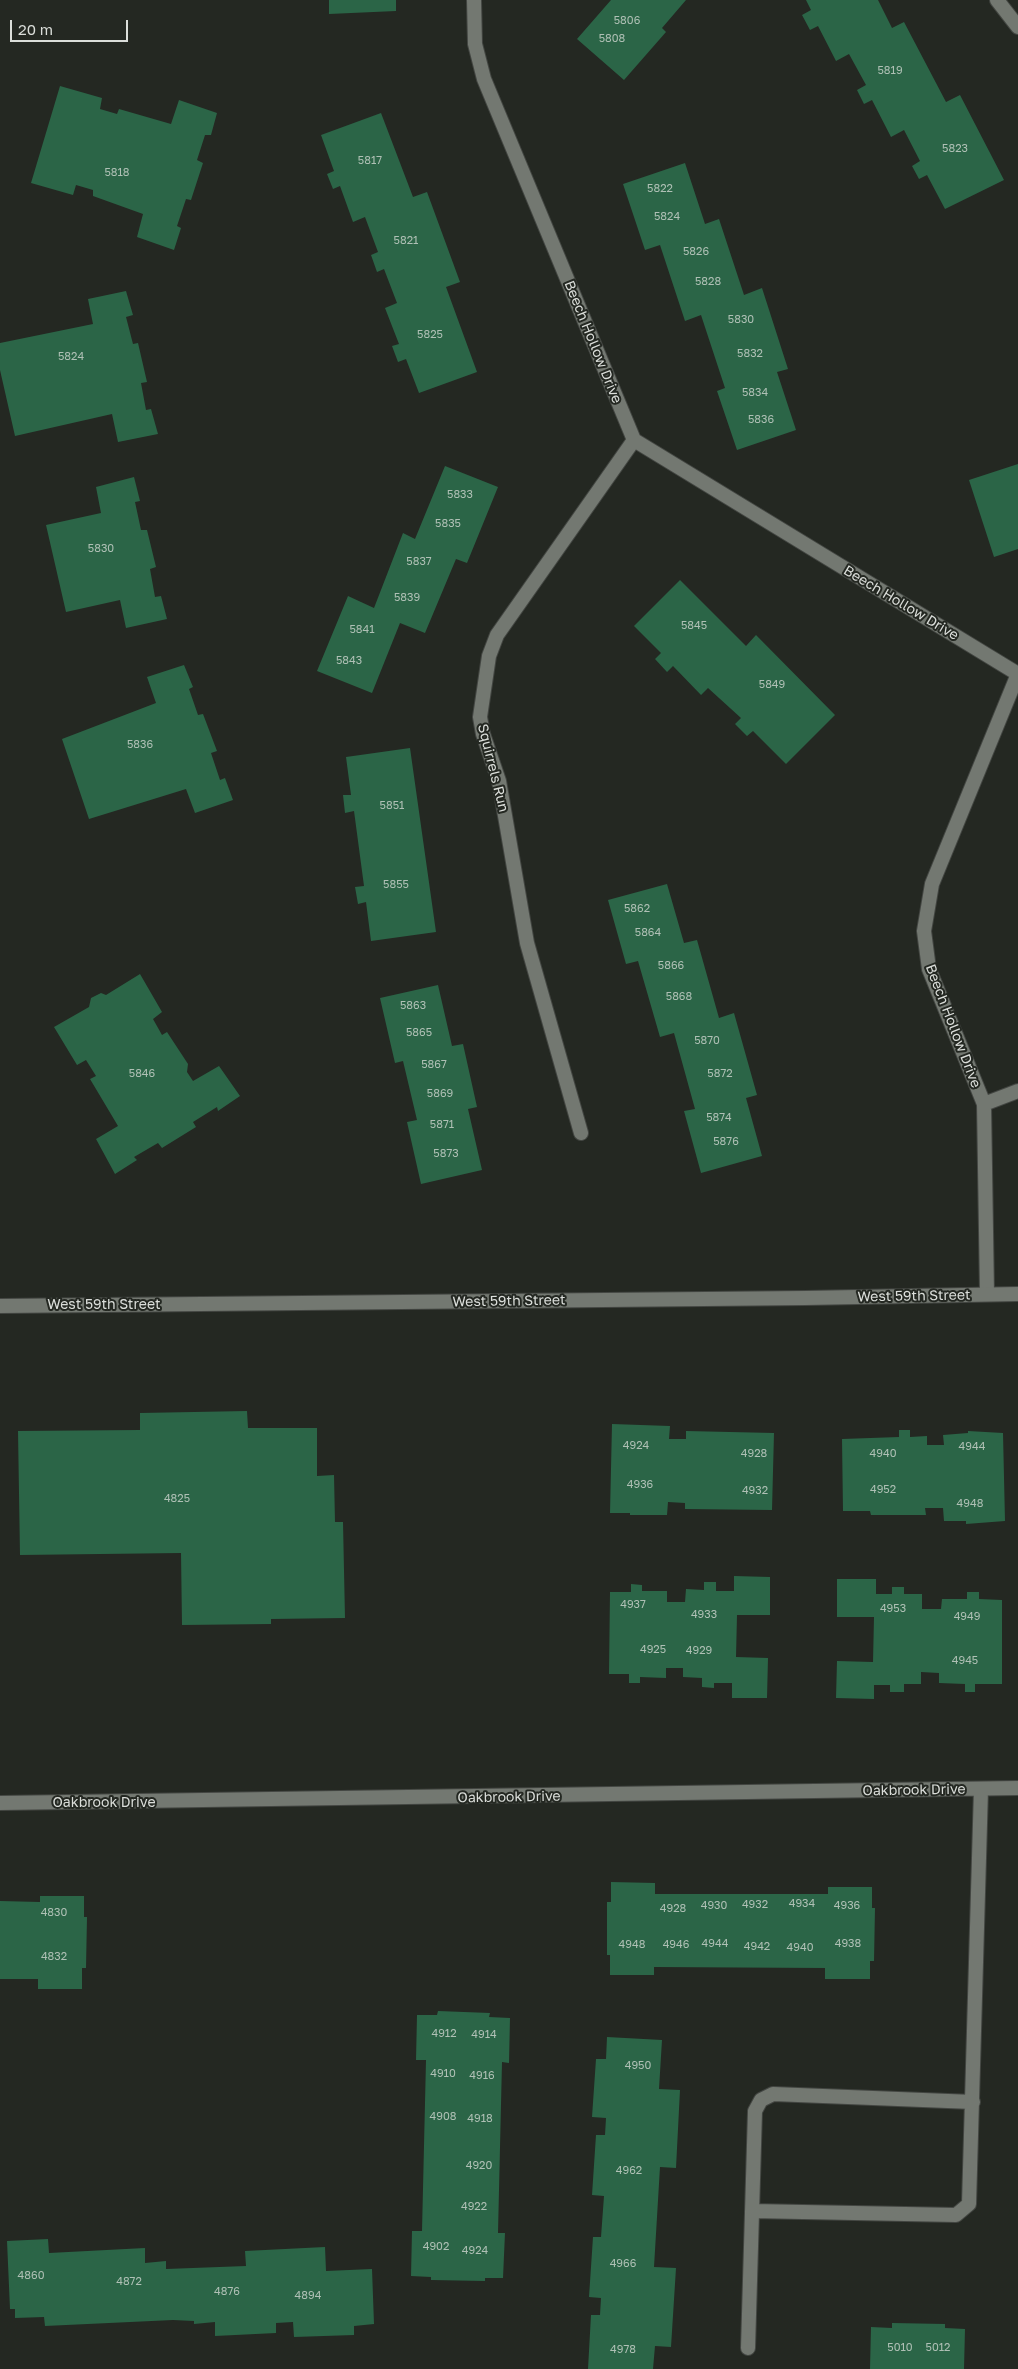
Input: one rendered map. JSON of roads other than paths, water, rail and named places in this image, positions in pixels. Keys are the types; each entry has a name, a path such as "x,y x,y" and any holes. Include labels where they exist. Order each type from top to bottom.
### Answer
{"street":[{"name":"Beech Hollow Drive","path":"474,0 475,44 484,79 634,440 1018,674 932,884 925,922 929,969 984,1104 987,1294"},
{"path":"997,0 1018,27"},
{"name":"Squirrels Run","path":"581,1133 527,942 499,781 483,734 480,717 489,656 497,635 634,440"},
{"path":"984,1104 1018,1091"},
{"name":"West 59th Street","path":"0,1306 785,1299 1018,1294"},
{"name":"Oakbrook Drive","path":"0,1803 202,1802 1018,1788"},
{"path":"752,2211 956,2215 968,2204 970,2198 981,1789"},
{"path":"748,2348 755,2111 761,2100 773,2094 972,2102"}]}
